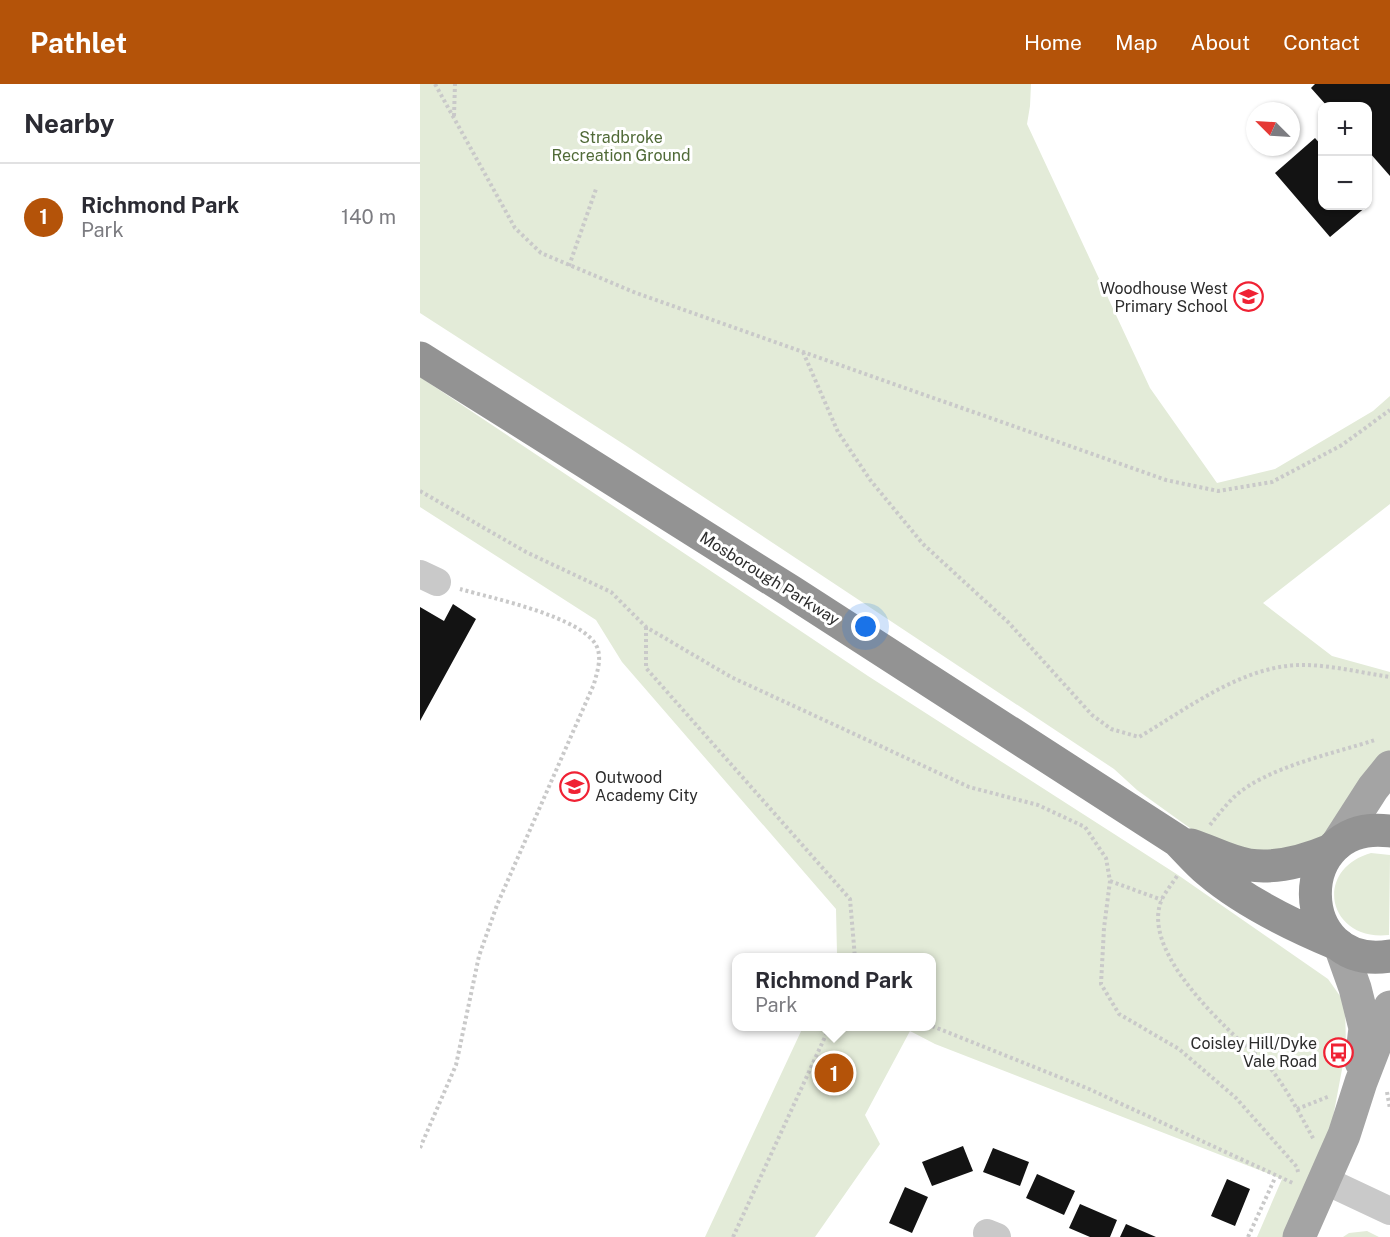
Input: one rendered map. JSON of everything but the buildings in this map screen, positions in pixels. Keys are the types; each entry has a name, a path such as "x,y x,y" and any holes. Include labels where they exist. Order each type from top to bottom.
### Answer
{"highway":[{"name":"Mosborough Parkway","path":"420,358 792,592 1178,841 1207,871 1242,894 1303,930 1358,955 1390,956"},
{"name":"Mosborough Parkway","path":"1178,841 1213,851 1232,860 1270,866 1305,861 1358,833 1374,830 1390,831"},
{"path":"1334,847 1318,872 1314,893 1316,909 1322,924 1337,944"}],"main road":[{"path":"1334,847 1373,788 1383,753"},
{"path":"1299,1237 1316,1188 1344,1135 1346,1088 1365,1028 1355,988 1337,944"},
{"path":"1346,1088 1390,1007"}],"street":[{"path":"1316,1188 1390,1211"}],"path":[{"path":"435,84 514,228 541,253 636,293 1166,480 1218,491 1272,482 1342,445 1390,410"},
{"path":"454,117 455,84"},
{"path":"569,266 596,189"},
{"path":"803,352 838,432 871,481 923,544 1009,623 1092,715 1111,729 1139,737 1242,679 1272,669 1306,665 1390,676"},
{"path":"420,491 526,552 611,592 646,627 731,678 969,787 1038,805 1085,827 1106,858 1110,881 1104,928 1101,984 1119,1014 1179,1049 1236,1098 1316,1188"},
{"path":"420,1148 456,1065 479,956 497,905 594,684 599,662 597,646 584,633 540,610 428,578"},
{"path":"646,627 646,668 850,899 855,953"},
{"path":"1209,826 1235,796 1257,781 1282,770 1383,753"},
{"path":"1178,875 1162,900 1158,915 1162,940 1178,973 1209,1010 1270,1068 1297,1109 1316,1144"},
{"path":"1110,881 1162,900"},
{"path":"936,1028 1089,1089 1316,1188"},
{"path":"733,1237 828,1031"},
{"path":"1297,1109 1346,1088"},
{"path":"1248,1237 1275,1178"}],"green space":[{"name":"Stradbroke Recreation Ground","path":"420,84 1031,84 1027,124 1150,388 1217,483 1275,469 1373,411 1390,396 1390,504 1263,603 1332,656 1390,672 1390,769 1333,829 1302,852 1267,857 1201,836 1137,790 1114,769 625,445 420,313"},
{"path":"420,377 868,676 1178,875 1328,979 1345,1003 1346,1048 1331,1128 1289,1237 1257,1237 1282,1179 935,1044 910,1031 936,1031 936,953 837,953 836,909 622,662 596,620 420,507"},
{"path":"1371,853 1390,855 1389,935 1368,934 1352,928 1341,917 1335,903 1335,888 1340,874 1352,862"},
{"path":"801,1031 910,1031 865,1115 880,1144 815,1237 705,1237"},
{"path":"1367,1231 1379,1237 1343,1237 1349,1233"}],"place":[{"name":"Woodhouse West Primary School","path":"1249,297"},
{"name":"Outwood Academy City","path":"574,786"},
{"name":"Coisley Hill/Dyke Vale Road","path":"1338,1052"},
{"name":"Richmond Park","path":"834,1073"}]}
